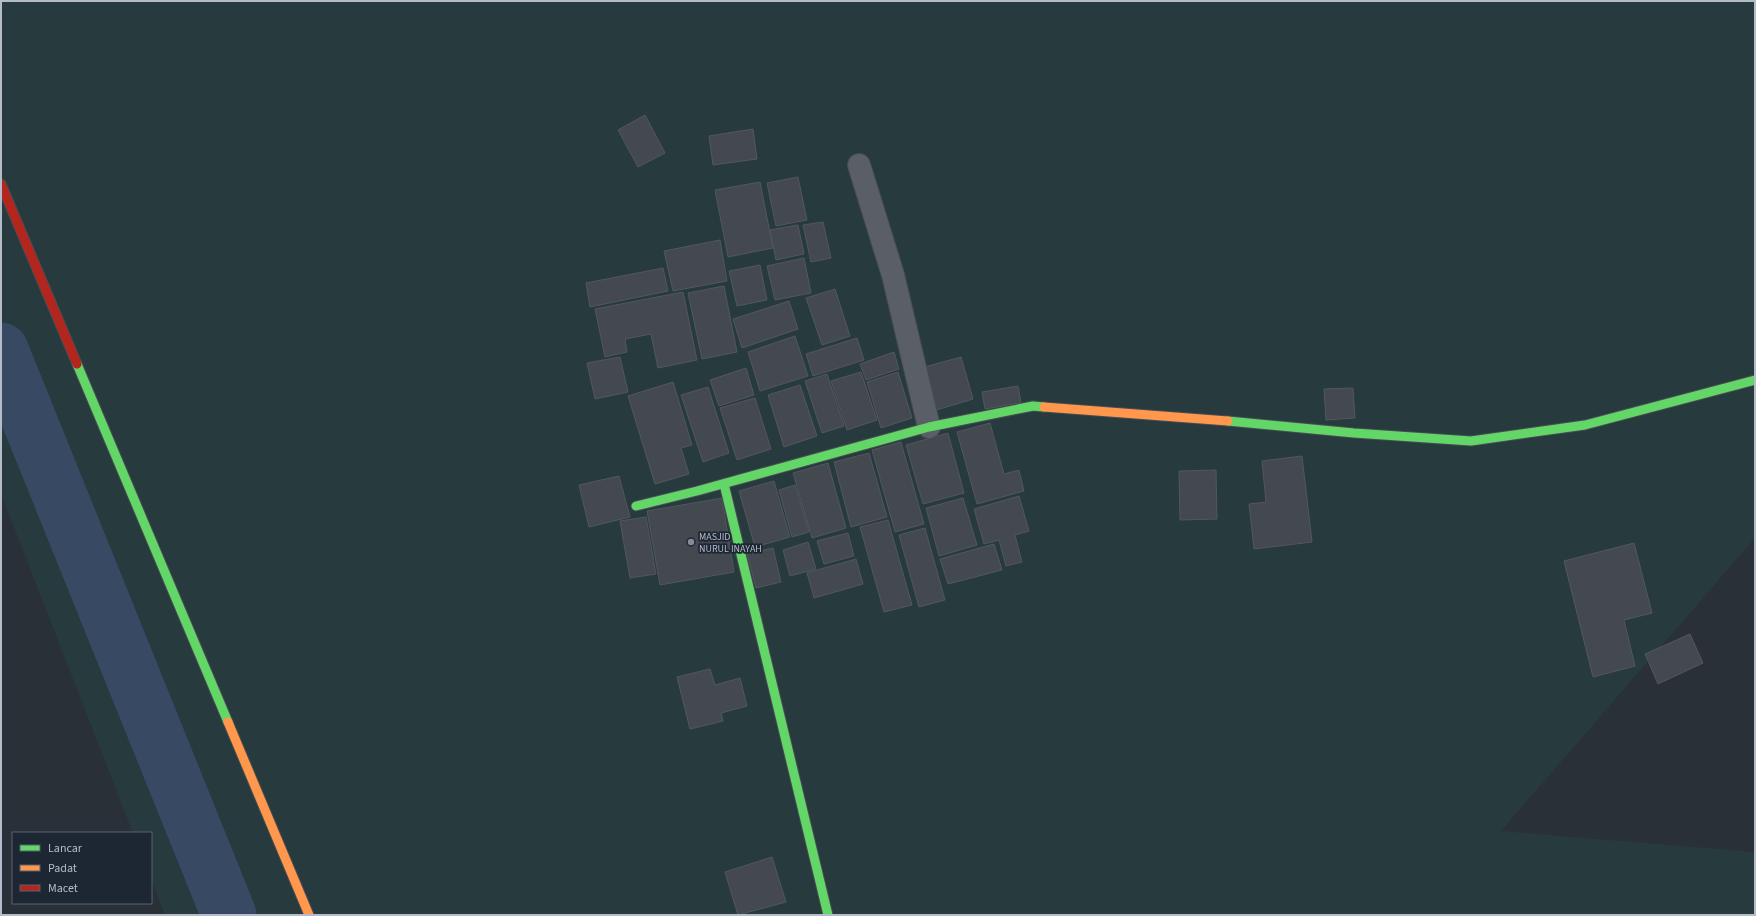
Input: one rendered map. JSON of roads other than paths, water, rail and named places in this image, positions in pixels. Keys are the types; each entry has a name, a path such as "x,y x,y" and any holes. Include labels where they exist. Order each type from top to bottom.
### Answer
{"street":[{"path":"859,165 892,275 929,427"},
{"path":"1,184 309,915"},
{"path":"636,506 724,484 929,427 1033,406 1215,420 1354,433 1471,441 1585,425 1755,380"},
{"path":"724,484 780,725 828,915"}],"waterway":[{"path":"1,350 229,915"}],"place":[{"name":"MASJID NURUL INAYAH","path":"691,542"}]}
